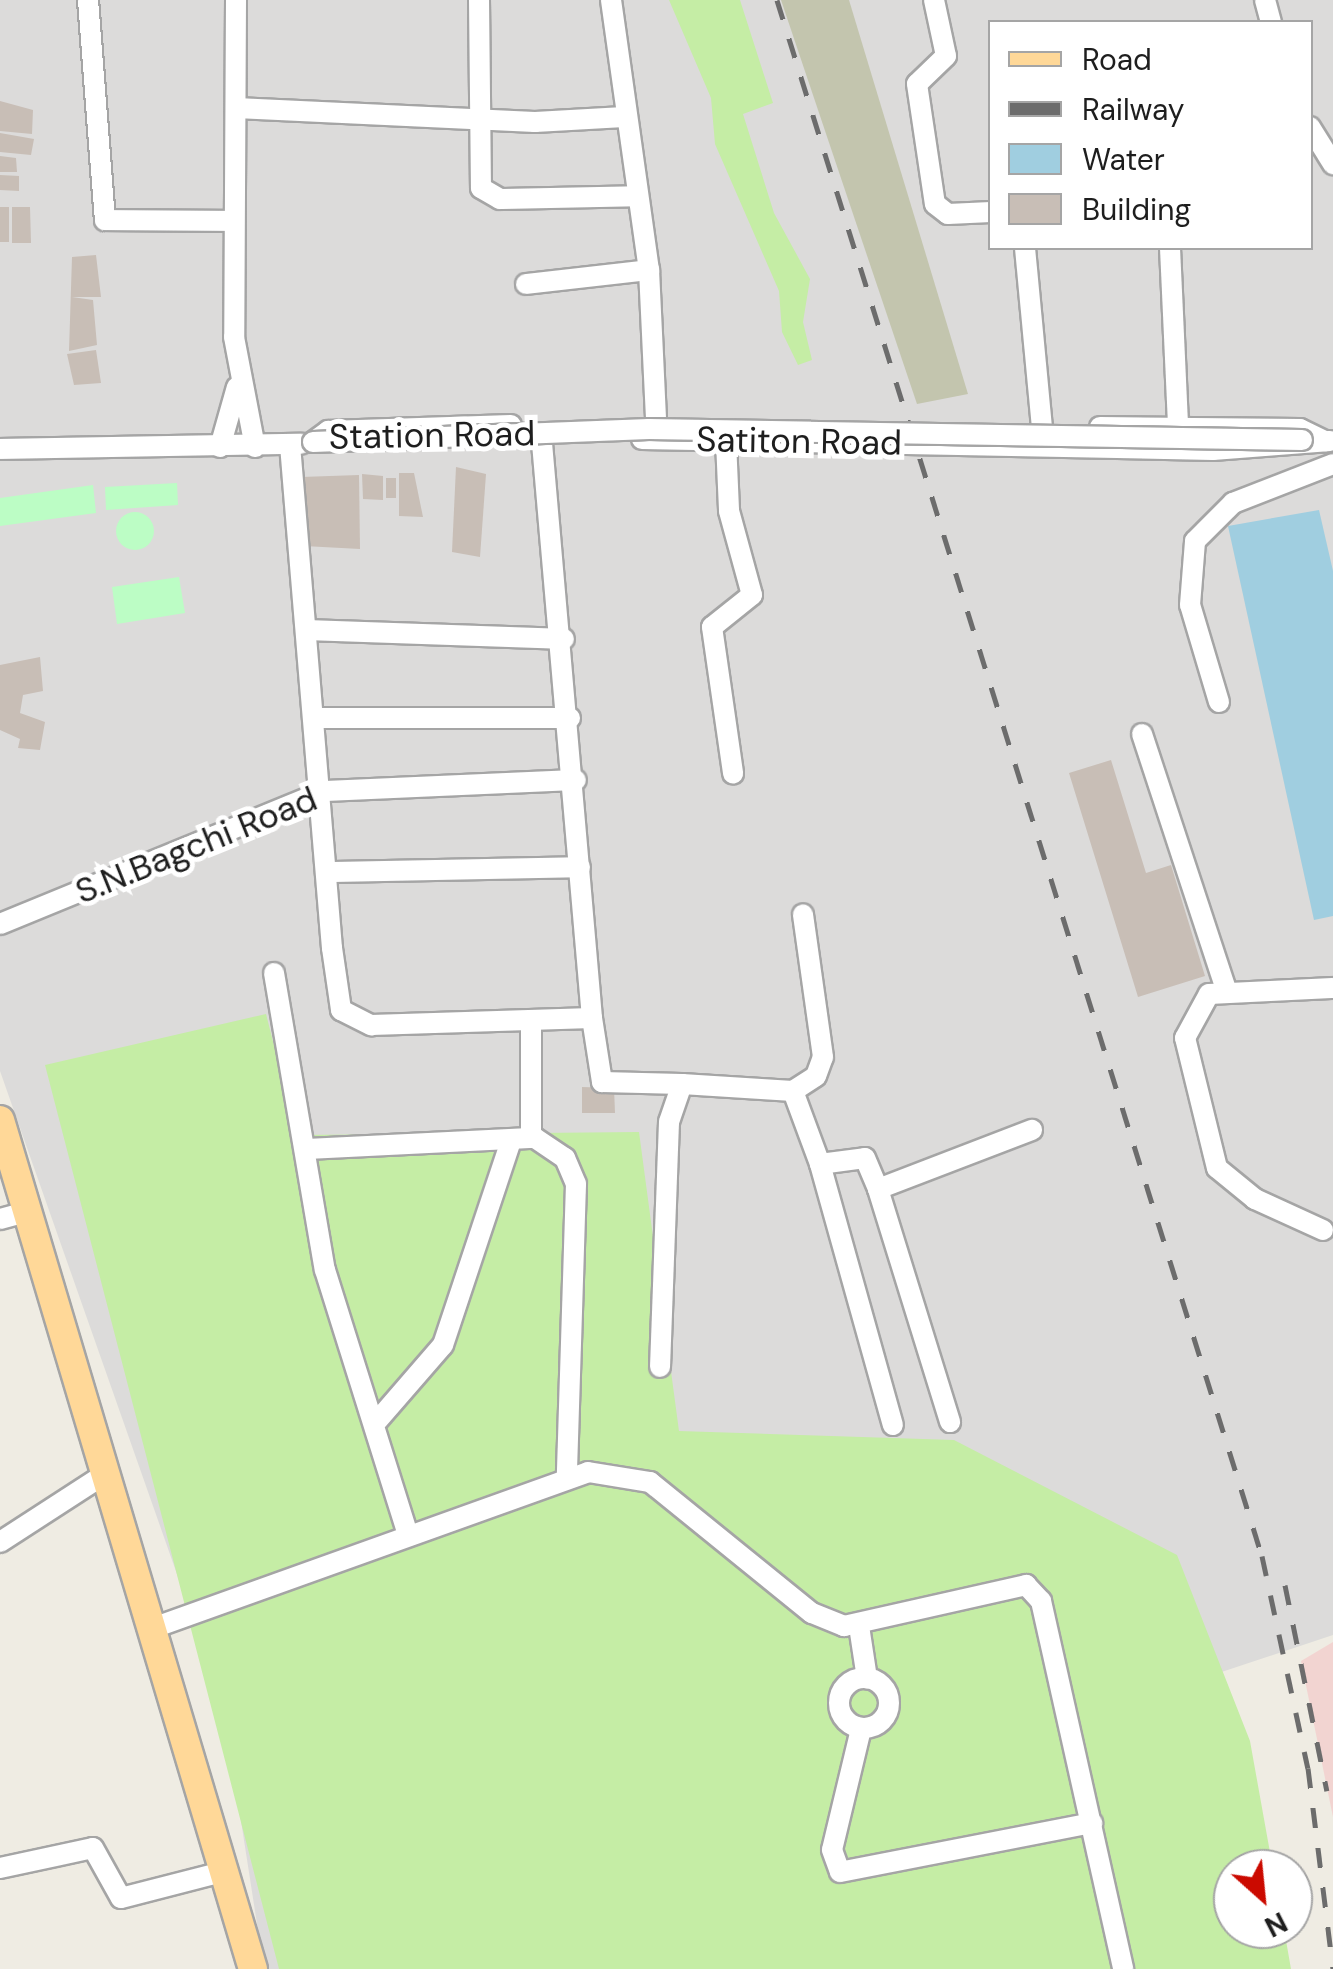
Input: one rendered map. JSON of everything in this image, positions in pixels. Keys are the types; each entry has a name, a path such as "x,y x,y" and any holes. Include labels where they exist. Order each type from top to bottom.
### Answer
{"main road":[{"path":"0,1120 14,1216 105,1474 254,1969"}],"street":[{"path":"88,0 105,220 234,221"},
{"path":"236,0 237,387 255,447"},
{"path":"479,0 483,117 477,176 488,196 638,196"},
{"path":"611,0 648,270 656,420"},
{"path":"934,0 946,56 917,84 935,204 948,214 988,212"},
{"path":"236,108 483,117 624,116"},
{"path":"1313,132 1333,164"},
{"path":"1026,250 1042,428"},
{"path":"1170,250 1178,426"},
{"path":"526,284 648,270"},
{"path":"220,447 237,387"},
{"name":"Station Road","path":"313,442 328,430 656,420 1042,428 1300,428 1330,441"},
{"name":"Station Road","path":"313,442 649,429 1295,444 1330,441"},
{"path":"726,441 729,510 752,595 712,628 732,772"},
{"name":"Satiton Road","path":"313,442 330,450 726,441 1295,444"},
{"path":"0,449 255,447 313,442"},
{"path":"542,443 564,639 592,1018 602,1082 792,1091 816,1076 823,1057 803,914"},
{"path":"290,445 346,1018 592,1018"},
{"path":"1219,702 1190,605 1195,541 1232,503 1333,464"},
{"path":"309,630 564,639"},
{"path":"319,718 570,718"},
{"path":"1142,734 1227,992"},
{"name":"S.N.Bagchi Road","path":"0,924 324,791 576,780"},
{"path":"330,872 580,867"},
{"path":"274,973 325,1270 378,1420 406,1531"},
{"path":"1323,1230 1256,1199 1217,1168 1185,1038 1202,997 1227,992 1333,988"},
{"path":"378,1420 444,1345 521,1139 531,1020"},
{"path":"660,1367 669,1122 682,1084"},
{"path":"792,1091 820,1164 893,1425"},
{"path":"878,1189 1032,1130"},
{"path":"307,1149 521,1139 557,1148 576,1184 567,1476"},
{"path":"820,1164 864,1158 878,1189 950,1422"},
{"path":"0,1542 105,1474"},
{"path":"153,1628 406,1531 567,1476 650,1482 812,1613 859,1626 1018,1585 1034,1589 1092,1823 1123,1969"},
{"path":"859,1626 868,1678"},
{"path":"868,1678 882,1685 889,1706 876,1726 861,1729 844,1719 838,1700 848,1683 868,1678"},
{"path":"861,1729 832,1850 840,1872 1092,1823"},
{"path":"0,1868 93,1848 121,1898 226,1871"}],"shaded area":[{"path":"0,0 1333,0 1333,1635 327,1969 264,1969 223,1705 0,1071"},
{"path":"781,0 849,0 968,394 917,404"},
{"path":"1333,1642 1333,1817 1301,1661"}],"green space":[{"path":"669,0 740,0 773,103 743,114 774,213 810,279 803,322 812,360 798,365 782,332 779,291 715,144 711,98"},
{"path":"177,483 178,505 106,510 105,487"},
{"path":"93,485 96,513 0,526 0,498"},
{"path":"135,512 148,518 154,531 148,544 135,550 122,544 116,531 122,518"},
{"path":"179,577 185,613 117,624 112,587"},
{"path":"266,1014 297,1135 639,1132 679,1431 954,1440 1177,1555 1250,1741 1269,1849 1213,1849 1213,1949 1288,1949 1291,1969 279,1969 45,1065"}],"water":[{"path":"1319,510 1333,571 1333,916 1314,920 1228,526"}],"building":[{"path":"0,101 33,110 32,134 0,131"},
{"path":"0,133 34,139 31,155 0,152"},
{"path":"0,156 16,158 17,172 0,172"},
{"path":"0,175 19,176 19,191 0,190"},
{"path":"0,207 9,207 9,242 0,242"},
{"path":"12,207 30,207 31,243 12,243"},
{"path":"96,255 101,297 72,297 93,300 97,345 69,351 72,257"},
{"path":"96,350 101,383 74,385 67,354"},
{"path":"456,467 486,474 480,557 452,552"},
{"path":"399,473 414,473 423,517 399,516"},
{"path":"362,474 383,476 383,500 363,499"},
{"path":"359,475 360,549 304,546 301,477"},
{"path":"386,478 396,478 396,498 386,498"},
{"path":"40,657 43,691 23,695 20,713 45,722 40,750 18,748 20,739 0,730 0,665"},
{"path":"1111,760 1146,873 1171,865 1205,976 1138,997 1069,773"},
{"path":"582,1087 614,1088 615,1113 582,1113"}],"railway":[{"path":"777,0 1262,1556 1308,1768 1333,1969"},
{"path":"1285,1585 1327,1791"}]}
